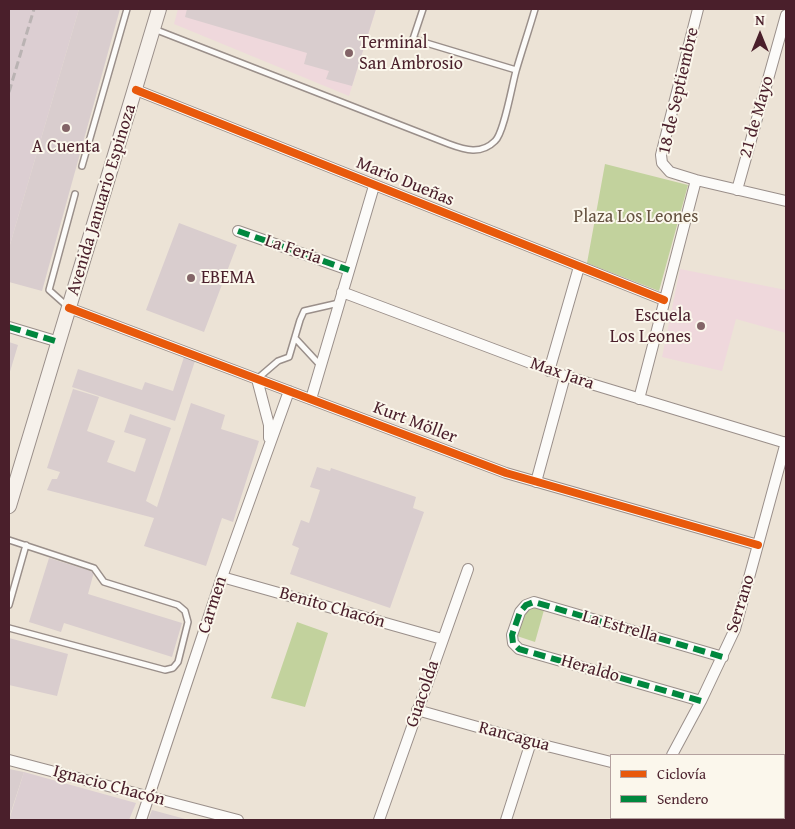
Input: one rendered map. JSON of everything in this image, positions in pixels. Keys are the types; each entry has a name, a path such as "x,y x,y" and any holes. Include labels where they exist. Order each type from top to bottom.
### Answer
{"main road":[{"name":"Avenida Januario Espinoza","path":"9,506 159,9"}],"street":[{"name":"18 de Septiembre","path":"696,180 670,172 662,163 661,155 698,9"},
{"name":"21 de Mayo","path":"737,190 786,15"},
{"name":"Mario Dueñas","path":"136,90 579,268 664,300"},
{"path":"639,399 696,180 786,201"},
{"path":"311,399 374,186"},
{"name":"La Feria","path":"238,231 349,270"},
{"path":"549,371 579,268"},
{"name":"Max Jara","path":"342,292 549,371 786,443"},
{"name":"Kurt Möller","path":"69,308 474,462 536,482 758,545"},
{"path":"9,327 59,342"},
{"path":"536,482 565,376"},
{"path":"257,379 269,425 270,444"},
{"name":"Carmen","path":"141,820 222,577 289,391"},
{"name":"Serrano","path":"673,754 723,657 740,615 786,443"},
{"name":"Guacolda","path":"379,820 468,569"},
{"name":"Benito Chacón","path":"222,577 442,638"},
{"name":"La Estrella","path":"520,612 526,605 534,602 723,657"},
{"name":"Heraldo","path":"520,612 512,635 513,643 519,649 701,701"},
{"name":"Rancagua","path":"417,710 610,762"},
{"path":"506,820 531,742"},
{"name":"Ignacio Chacón","path":"9,760 238,820"}],"lane":[{"path":"82,166 127,9"},
{"path":"423,9 413,39 516,70"},
{"path":"153,29 468,150 481,149 499,137 516,70 535,9"},
{"path":"69,308 50,290 75,194"},
{"path":"257,379 278,361 289,357 304,311 339,303"},
{"path":"295,338 321,365"},
{"path":"9,540 94,568 104,582 178,605 185,611 188,622 178,662 173,668 166,670 9,628"},
{"path":"9,605 26,545"}],"shaded area":[{"path":"9,9 79,9 9,248"},
{"path":"178,9 376,9 349,96 174,24"},
{"name":"Escuela Los Leones","path":"680,269 786,290 786,333 736,319 722,371 662,357"},
{"path":"24,772 136,803 129,820 9,820"}],"green space":[{"name":"Plaza Los Leones","path":"605,164 688,185 659,291 587,263"},
{"path":"526,605 544,610 535,642 514,635"},
{"path":"297,622 328,633 305,707 271,698"}],"building":[{"name":"A Cuenta","path":"79,9 120,9 42,291 9,282 9,248"},
{"path":"187,9 376,9 352,86 326,79 329,71 304,64 307,53 185,17"},
{"name":"EBEMA","path":"179,223 237,245 204,332 146,310"},
{"path":"9,342 18,345 9,375"},
{"path":"184,357 195,361 175,421 72,387 78,369 142,390 145,382 173,391"},
{"path":"73,389 99,397 87,431 115,441 107,462 135,472 146,439 124,432 130,414 171,428 146,501 157,507 191,403 225,415 221,429 259,441 233,522 222,518 206,566 144,546 154,518 47,490 52,479 57,479 60,472 47,468"},
{"path":"317,467 330,471 331,468 416,497 413,508 424,512 390,608 290,574 299,548 292,545 301,520 309,523 320,490 310,487"},
{"path":"49,558 94,572 88,594 182,623 172,657 64,623 61,632 29,622"},
{"path":"9,638 68,654 57,696 9,685"},
{"path":"9,769 24,772 9,818"},
{"path":"152,810 189,820 148,820"}],"railway":[{"path":"9,92 34,9"}],"marked path":[{"path":"238,231 349,270"},
{"path":"9,327 59,342"},
{"path":"701,701 519,649 513,643 512,635 520,612 526,605 534,602 723,657"}],"cycle path":[{"path":"136,90 664,300"},
{"path":"69,308 506,473 758,545"}],"place":[{"name":"Terminal San Ambrosio","path":"349,53"},
{"name":"A Cuenta","path":"66,128"},
{"name":"EBEMA","path":"191,278"},
{"name":"Escuela Los Leones","path":"701,326"}]}
